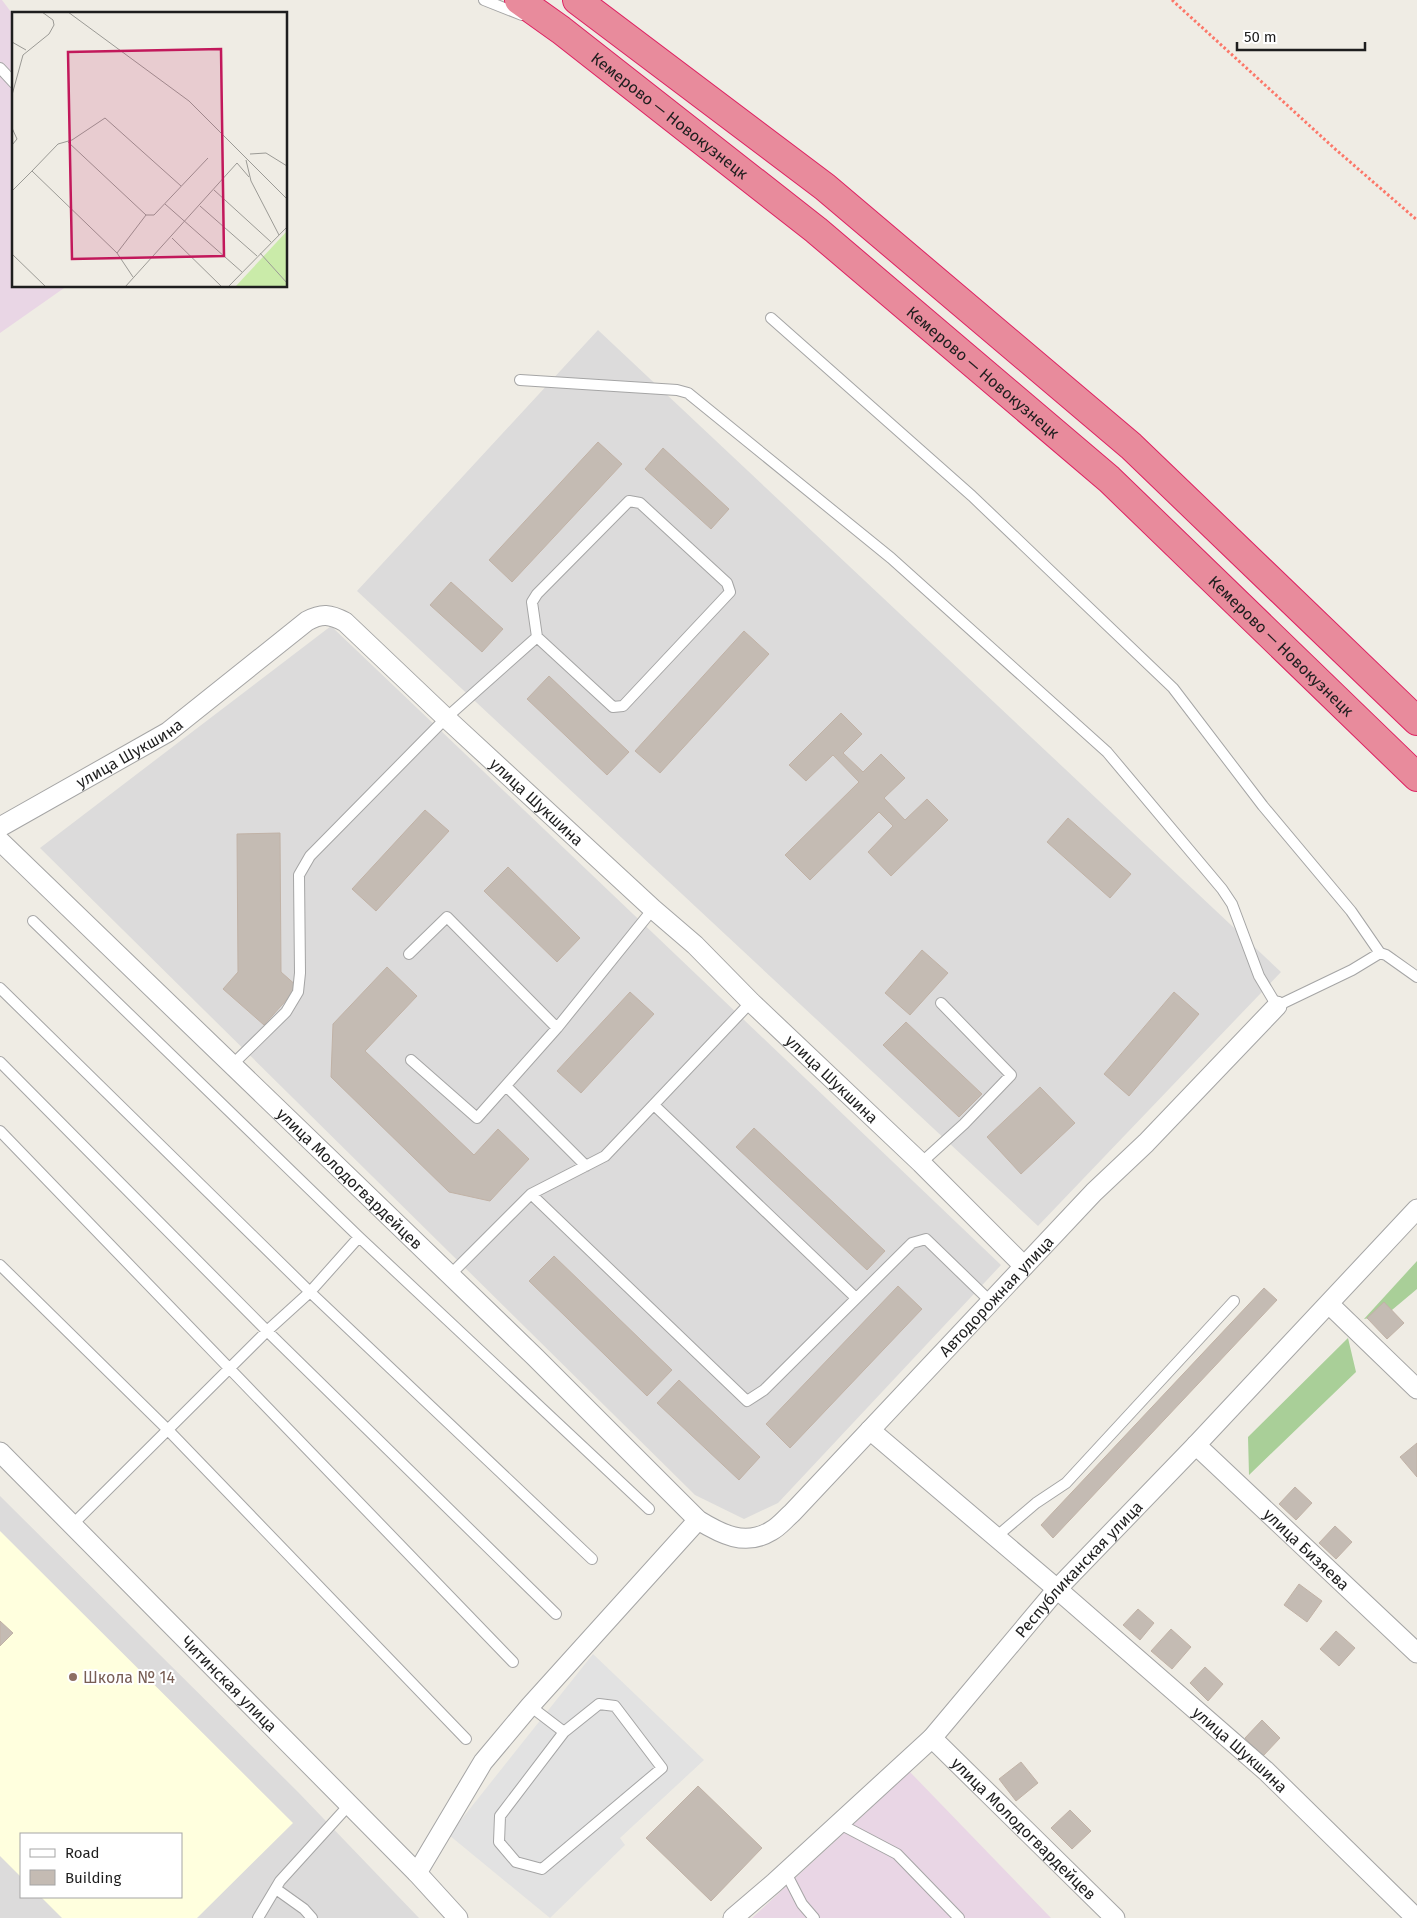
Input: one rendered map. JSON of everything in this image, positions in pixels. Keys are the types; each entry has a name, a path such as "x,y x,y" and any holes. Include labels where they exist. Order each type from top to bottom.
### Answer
{"highway":[{"name":"Кемерово — Новокузнецк","path":"520,0 816,230 1109,479 1417,777"},
{"path":"578,0 825,187 1131,446 1417,721"}],"street":[{"name":"улица Шукшина","path":"0,826 168,732 307,620 319,615 335,617 345,622 446,718 653,909 695,945 751,1002 921,1163 1024,1266"},
{"name":"улица Молодогвардейцев","path":"0,841 535,1357 698,1520"},
{"name":"Автодорожная улица","path":"698,1520 720,1534 736,1539 762,1536 773,1530 1094,1192 1146,1143 1276,1006"},
{"name":"Республиканская улица","path":"733,1918 932,1738 1057,1589 1196,1446 1417,1209"},
{"path":"1328,1304 1417,1389"},
{"name":"улица Шукшина","path":"870,1430 1057,1589 1266,1771 1416,1918"},
{"name":"улица Бизяева","path":"1196,1446 1417,1653"},
{"name":"Читинская улица","path":"0,1452 417,1873 458,1918"},
{"path":"417,1873 482,1762 698,1520"},
{"name":"улица Молодогвардейцев","path":"932,1738 1115,1918"}],"lane":[{"path":"484,0 561,30"},
{"path":"0,68 12,81"},
{"path":"771,318 972,496 1173,688 1263,806 1351,910 1380,953 1391,957 1417,977"},
{"path":"520,380 677,390 688,394 891,558 1107,752 1222,889 1232,904 1259,976 1276,1006 1352,970 1380,953"},
{"path":"628,501 640,502 728,583 730,592 623,706 613,707 537,637 532,602 537,594 628,501"},
{"path":"232,1065 286,1012 298,992 300,973 299,875 310,856 446,718 537,637"},
{"path":"411,1060 477,1118 557,1028 653,909"},
{"path":"410,954 447,917 557,1028"},
{"path":"33,921 359,1238 649,1509"},
{"path":"0,988 310,1292 592,1559"},
{"path":"450,1275 531,1194 605,1156 751,1002"},
{"path":"921,1163 964,1124 1011,1075 941,1002"},
{"path":"0,1062 267,1331 556,1614"},
{"path":"506,1086 586,1166"},
{"path":"654,1105 856,1298"},
{"path":"0,1131 514,1662"},
{"path":"531,1194 747,1401 764,1390 912,1242 926,1239 990,1302"},
{"path":"72,1525 267,1331 310,1292 359,1238"},
{"path":"0,1265 168,1430 466,1739"},
{"path":"996,1537 1036,1503 1066,1483 1234,1301"},
{"path":"599,1704 615,1706 662,1768 542,1869 516,1862 499,1842 500,1816 564,1732 599,1704"},
{"path":"530,1706 564,1732"},
{"path":"258,1918 280,1881 349,1805"},
{"path":"838,1824 897,1854 959,1918"},
{"path":"785,1871 802,1904 814,1918"},
{"path":"276,1889 304,1909 312,1918"}],"path":[{"path":"1172,0 1334,148 1417,220"}],"shaded area":[{"path":"0,0 2,0 12,13 12,288 64,288 0,333"},
{"path":"598,330 1281,972 1038,1226 357,591"},
{"path":"331,626 1001,1265 778,1503 744,1519 695,1495 40,848"},
{"name":"Школа № 14","path":"0,1496 298,1792 419,1918 0,1918"},
{"name":"Школа № 14","path":"0,1531 293,1823 197,1918 62,1918 42,1898 182,1898 182,1833 20,1833 20,1876 0,1856"},
{"path":"593,1654 704,1760 620,1838 625,1845 550,1918 449,1835"},
{"path":"910,1772 1051,1918 752,1918"}],"green space":[{"path":"1417,1261 1417,1289 1386,1315 1364,1319"},
{"path":"1348,1338 1356,1372 1249,1475 1248,1437"}],"building":[{"path":"598,442 622,464 512,582 489,560"},
{"path":"663,448 729,509 711,529 645,469"},
{"path":"451,582 503,629 482,652 430,605"},
{"path":"744,631 769,654 660,773 635,751"},
{"path":"549,676 629,752 607,775 527,699"},
{"path":"841,713 862,734 843,753 863,772 881,754 905,778 884,798 905,820 927,799 948,820 891,876 868,852 893,826 879,812 810,880 785,855 859,782 833,755 806,781 789,765"},
{"path":"425,810 449,831 376,911 352,889"},
{"path":"1068,818 1131,874 1110,898 1047,842"},
{"path":"280,833 281,972 298,987 264,1025 223,989 238,972 237,834"},
{"path":"508,867 580,938 557,962 484,891"},
{"path":"922,950 948,973 910,1015 885,993"},
{"path":"387,967 417,996 365,1051 474,1155 498,1129 529,1159 490,1201 449,1192 331,1077 333,1024"},
{"path":"630,992 654,1014 581,1093 557,1071"},
{"path":"1174,992 1199,1014 1129,1096 1104,1074"},
{"path":"906,1022 982,1094 959,1117 883,1045"},
{"path":"1040,1087 1075,1123 1021,1174 987,1137"},
{"path":"754,1128 885,1251 867,1270 736,1147"},
{"path":"554,1256 672,1370 647,1396 529,1281"},
{"path":"898,1286 922,1309 790,1448 766,1424"},
{"path":"1264,1288 1277,1300 1053,1538 1041,1525"},
{"path":"1384,1302 1404,1323 1387,1339 1367,1318"},
{"path":"679,1380 760,1457 739,1480 657,1403"},
{"path":"1417,1443 1417,1477 1400,1457"},
{"path":"1295,1487 1312,1503 1296,1520 1279,1504"},
{"path":"1335,1526 1352,1542 1336,1559 1319,1543"},
{"path":"1299,1584 1322,1601 1307,1622 1284,1605"},
{"path":"1138,1609 1154,1623 1140,1640 1123,1625"},
{"path":"0,1621 13,1633 0,1646"},
{"path":"1171,1629 1191,1647 1172,1669 1151,1651"},
{"path":"1336,1631 1355,1648 1339,1666 1320,1649"},
{"path":"1205,1667 1223,1684 1208,1701 1190,1683"},
{"path":"1262,1720 1280,1738 1263,1756 1245,1738"},
{"path":"1021,1762 1038,1783 1016,1801 999,1779"},
{"path":"698,1786 762,1848 711,1901 646,1838"},
{"path":"1070,1810 1091,1831 1072,1849 1051,1828"}],"place":[{"name":"Школа № 14","path":"73,1677"}]}
